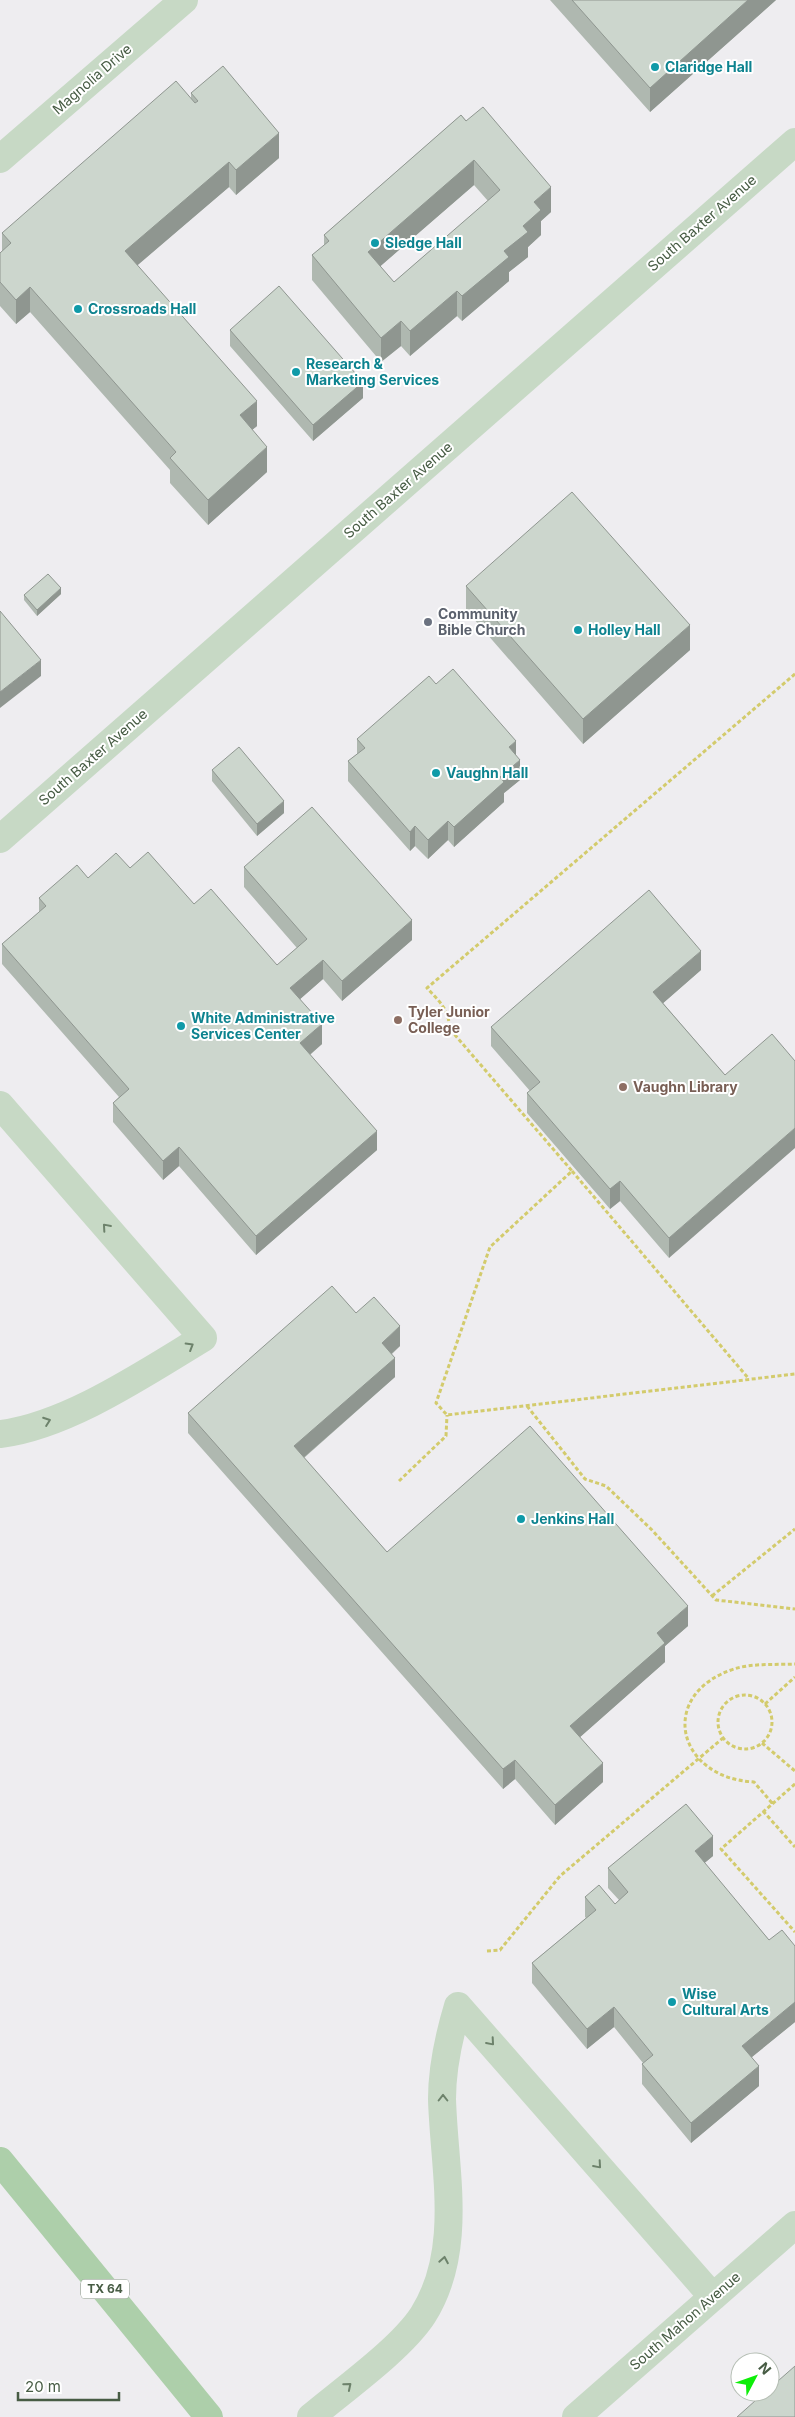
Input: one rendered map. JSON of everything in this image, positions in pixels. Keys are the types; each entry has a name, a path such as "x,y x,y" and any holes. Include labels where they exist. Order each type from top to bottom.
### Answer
{"main road":[{"name":"TX 64","path":"0,2162 209,2417"}],"street":[{"name":"Magnolia Drive","path":"0,159 184,0"},
{"name":"South Baxter Avenue","path":"0,839 795,142"},
{"path":"0,1105 203,1338 105,1396 63,1415 0,1434"},
{"path":"311,2417 402,2339 422,2316 435,2292 444,2266 448,2214 442,2098 444,2065 449,2037 458,2006 713,2297"},
{"name":"South Mahon Avenue","path":"576,2417 795,2226"}],"path":[{"path":"749,1379 449,1028 450,1019 444,1007 426,988 795,674"},
{"path":"399,1481 446,1436 447,1415 436,1402 490,1247 572,1170"},
{"path":"447,1415 795,1374"},
{"path":"526,1406 585,1479 606,1486 652,1530 716,1600 795,1609"},
{"path":"712,1596 795,1528"},
{"path":"772,1804 754,1782 718,1774 698,1759 690,1749 685,1725 688,1709 699,1690 734,1669 795,1664"},
{"path":"765,1704 795,1677"},
{"path":"751,1696 765,1704 770,1711 771,1728 762,1743 746,1749 729,1744 723,1738 718,1722 722,1707 728,1701 735,1697 751,1696"},
{"path":"487,1950 500,1950 560,1876 723,1738"},
{"path":"762,1743 795,1771"},
{"path":"795,1784 721,1849 795,1932"},
{"path":"763,1811 795,1847"}],"building":[{"path":"572,0 748,0 650,88"},
{"name":"Crossroads Hall","path":"223,66 279,133 236,170 229,162 125,251 257,401 240,415 267,447 208,500 170,458 176,452 30,287 16,300 0,282 0,253 11,243 2,233 176,81 195,103 198,101 191,93"},
{"name":"Sledge Hall","path":"483,107 551,187 534,202 541,210 523,226 528,232 504,251 509,257 462,296 457,291 410,331 401,321 381,338 312,255 329,241 324,235 461,115 466,121","holes":["474,160 500,190 394,282 368,252"]},
{"name":"Research & Marketing Services","path":"279,286 363,382 313,425 230,330"},
{"name":"Holley Hall","path":"572,492 690,625 583,719 466,586"},
{"path":"48,574 61,588 37,610 24,595"},
{"path":"0,611 41,660 0,692"},
{"name":"Vaughn Hall","path":"453,669 516,741 509,747 520,760 500,777 504,782 454,827 448,821 428,840 415,826 410,832 348,761 365,748 357,739 429,676 436,684"},
{"path":"239,747 284,801 257,824 212,770"},
{"name":"White Administrative Services Center","path":"312,807 412,920 342,981 323,960 290,988 322,1024 300,1043 377,1131 256,1236 179,1147 163,1161 113,1103 129,1089 2,944 46,906 39,898 77,865 88,878 116,853 130,868 148,852 194,904 211,889 277,965 307,939 244,867"},
{"name":"Vaughn Library","path":"649,890 701,951 653,992 725,1075 772,1034 795,1061 795,1128 669,1238 620,1181 610,1189 527,1093 540,1082 491,1027"},
{"name":"Jenkins Hall","path":"332,1286 356,1313 374,1297 400,1326 382,1343 395,1358 294,1446 387,1552 530,1426 688,1606 657,1633 665,1643 570,1726 603,1763 555,1805 515,1760 503,1769 188,1413"},
{"name":"Wise Cultural Arts","path":"686,1804 713,1836 695,1851 769,1940 782,1930 795,1946 795,2002 742,2046 759,2066 691,2123 642,2064 653,2055 614,2007 587,2029 532,1963 596,1910 585,1897 599,1885 615,1904 628,1892 608,1868"},
{"path":"795,2366 795,2417 737,2417 754,2402 780,2402 780,2379"}],"place":[{"name":"Claridge Hall","path":"655,67"},
{"name":"Sledge Hall","path":"375,243"},
{"name":"Crossroads Hall","path":"78,309"},
{"name":"Research & Marketing Services","path":"296,372"},
{"name":"Community Bible Church","path":"428,622"},
{"name":"Holley Hall","path":"578,630"},
{"name":"Vaughn Hall","path":"436,773"},
{"name":"Tyler Junior College","path":"398,1020"},
{"name":"White Administrative Services Center","path":"181,1026"},
{"name":"Vaughn Library","path":"623,1087"},
{"name":"Jenkins Hall","path":"521,1519"},
{"name":"Wise Cultural Arts","path":"672,2002"}]}
